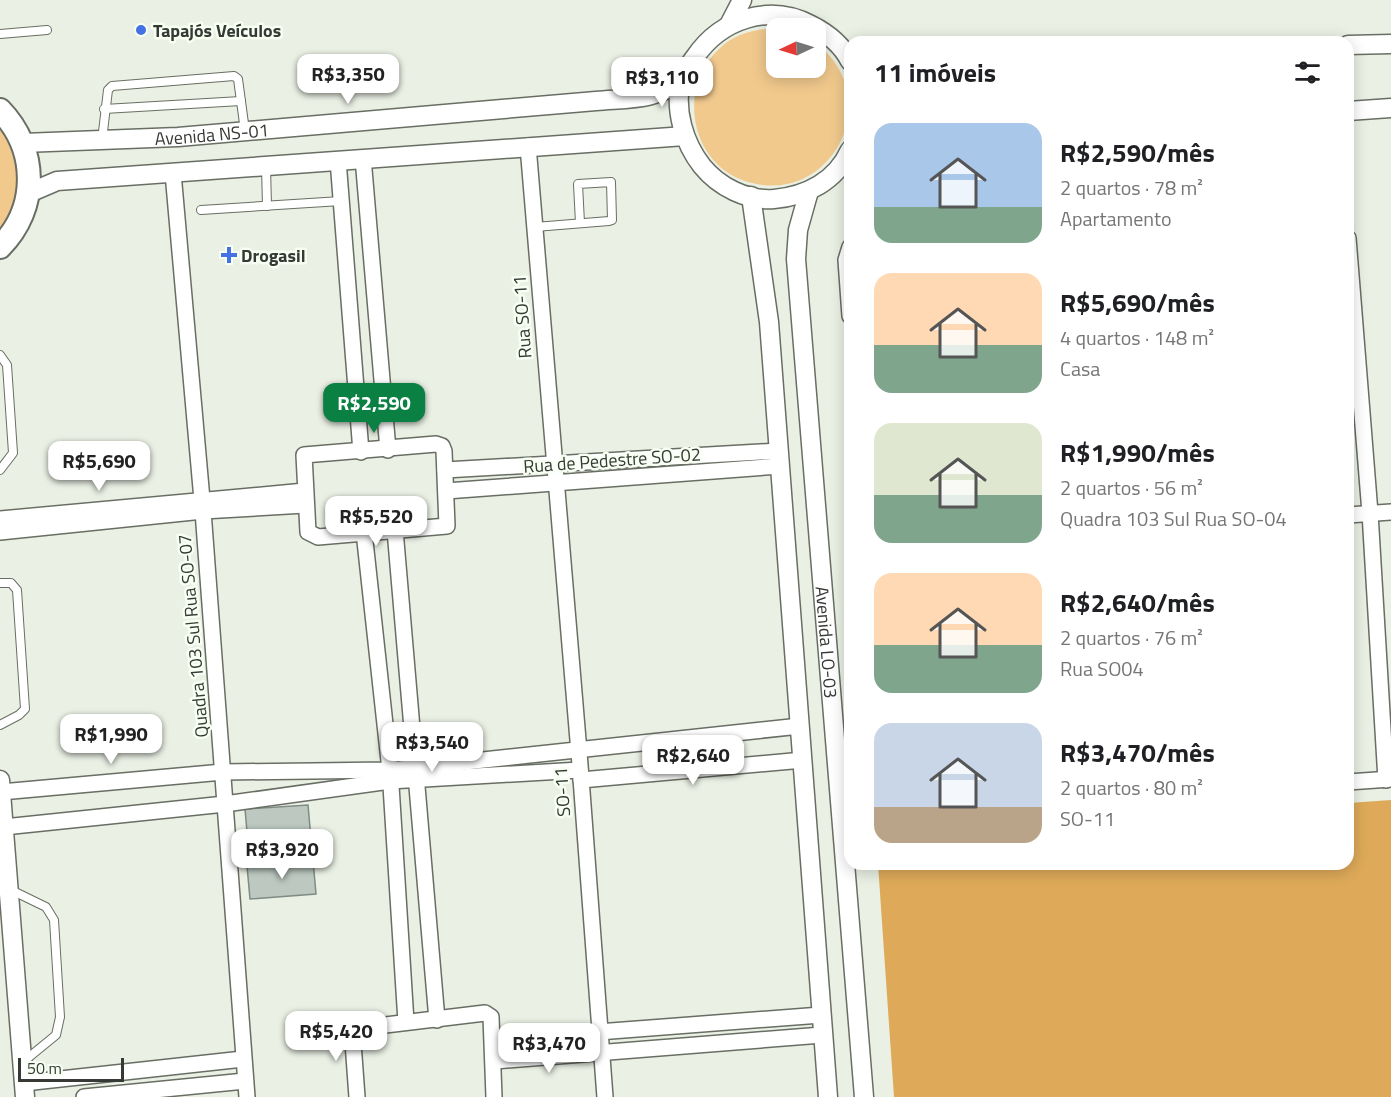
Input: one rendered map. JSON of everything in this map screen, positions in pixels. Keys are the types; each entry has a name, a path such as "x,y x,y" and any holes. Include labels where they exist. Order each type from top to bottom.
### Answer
{"main road":[{"path":"0,110 13,125 23,143 29,167 29,193 19,223 0,248"}],"street":[{"path":"729,25 742,0"},
{"path":"791,0 800,18"},
{"path":"795,18 776,14 752,16 729,25 705,42 681,79 681,125 692,153 711,176 736,193 764,200 794,197 809,191 821,185 844,163"},
{"path":"826,32 844,54"},
{"path":"1354,45 1391,44"},
{"name":"Avenida NS-01","path":"23,143 102,142 245,132 649,96 667,91 681,79"},
{"path":"1354,111 1391,108"},
{"name":"Avenida NS-01","path":"29,193 57,182 685,136"},
{"name":"Rua SO-11","path":"528,146 555,484"},
{"path":"363,158 388,450"},
{"path":"338,160 361,452"},
{"name":"Quadra 103 Sul Rua SO-07","path":"173,173 202,505 246,1097"},
{"name":"Avenida LO-03","path":"809,191 798,230 796,259 844,851"},
{"name":"Avenida LO-03","path":"751,196 769,322 828,1097"},
{"path":"1354,375 1370,513 1388,779 1354,782"},
{"path":"439,445 444,451 447,526 314,537 307,530 304,455 388,450 439,445"},
{"name":"Rua de Pedestre SO-02","path":"445,470 779,459"},
{"name":"Rua de Pedestre SO-02","path":"446,490 555,484 779,459"},
{"name":"SO-11","path":"555,484 581,775 605,1097"},
{"path":"0,519 305,498"},
{"path":"0,532 202,505"},
{"path":"1354,514 1391,512"},
{"path":"395,530 437,1020"},
{"path":"364,532 390,776 406,1022"},
{"path":"4,827 225,804 390,776 800,726"},
{"path":"415,773 581,775 803,760"},
{"path":"243,1059 24,1090 0,786 223,772 390,776"},
{"name":"Avenida LO-03","path":"846,870 864,1097"},
{"path":"357,1097 352,1029 487,1013 491,1015 495,1061 494,1097"},
{"path":"493,1040 821,1014"},
{"path":"495,1061 822,1035"},
{"path":"84,1097 245,1081"}],"lane":[{"path":"0,34 47,30"},
{"path":"102,142 104,109 108,90 112,86 234,76 238,80 245,132"},
{"path":"104,109 241,101"},
{"path":"266,167 267,206"},
{"path":"535,227 580,223 612,220 611,182 578,184 580,223"},
{"path":"201,210 341,201"},
{"path":"0,355 8,365 13,453 0,470"},
{"path":"0,583 12,584 17,590 25,709 19,716 0,725"},
{"path":"8,888 46,907 54,920 60,1017 56,1035 22,1063"}],"shaded area":[{"path":"766,29 766,78 826,78 826,54 837,66 844,85 844,130 839,144 823,165 801,180 773,186 742,180 724,170 710,156 701,140 695,121 694,101 698,82 706,64 719,49 744,34"},
{"path":"0,123 15,151 19,178 13,205 0,233"},
{"path":"1391,800 1391,1097 894,1097 878,870 1354,870 1354,803"}],"building":[{"path":"308,805 311,839 248,843 245,809"},
{"path":"313,860 316,894 250,899 247,866"}],"place":[{"name":"Tapajós Veículos","path":"141,30"},
{"name":"Drogasil","path":"229,255"}]}
